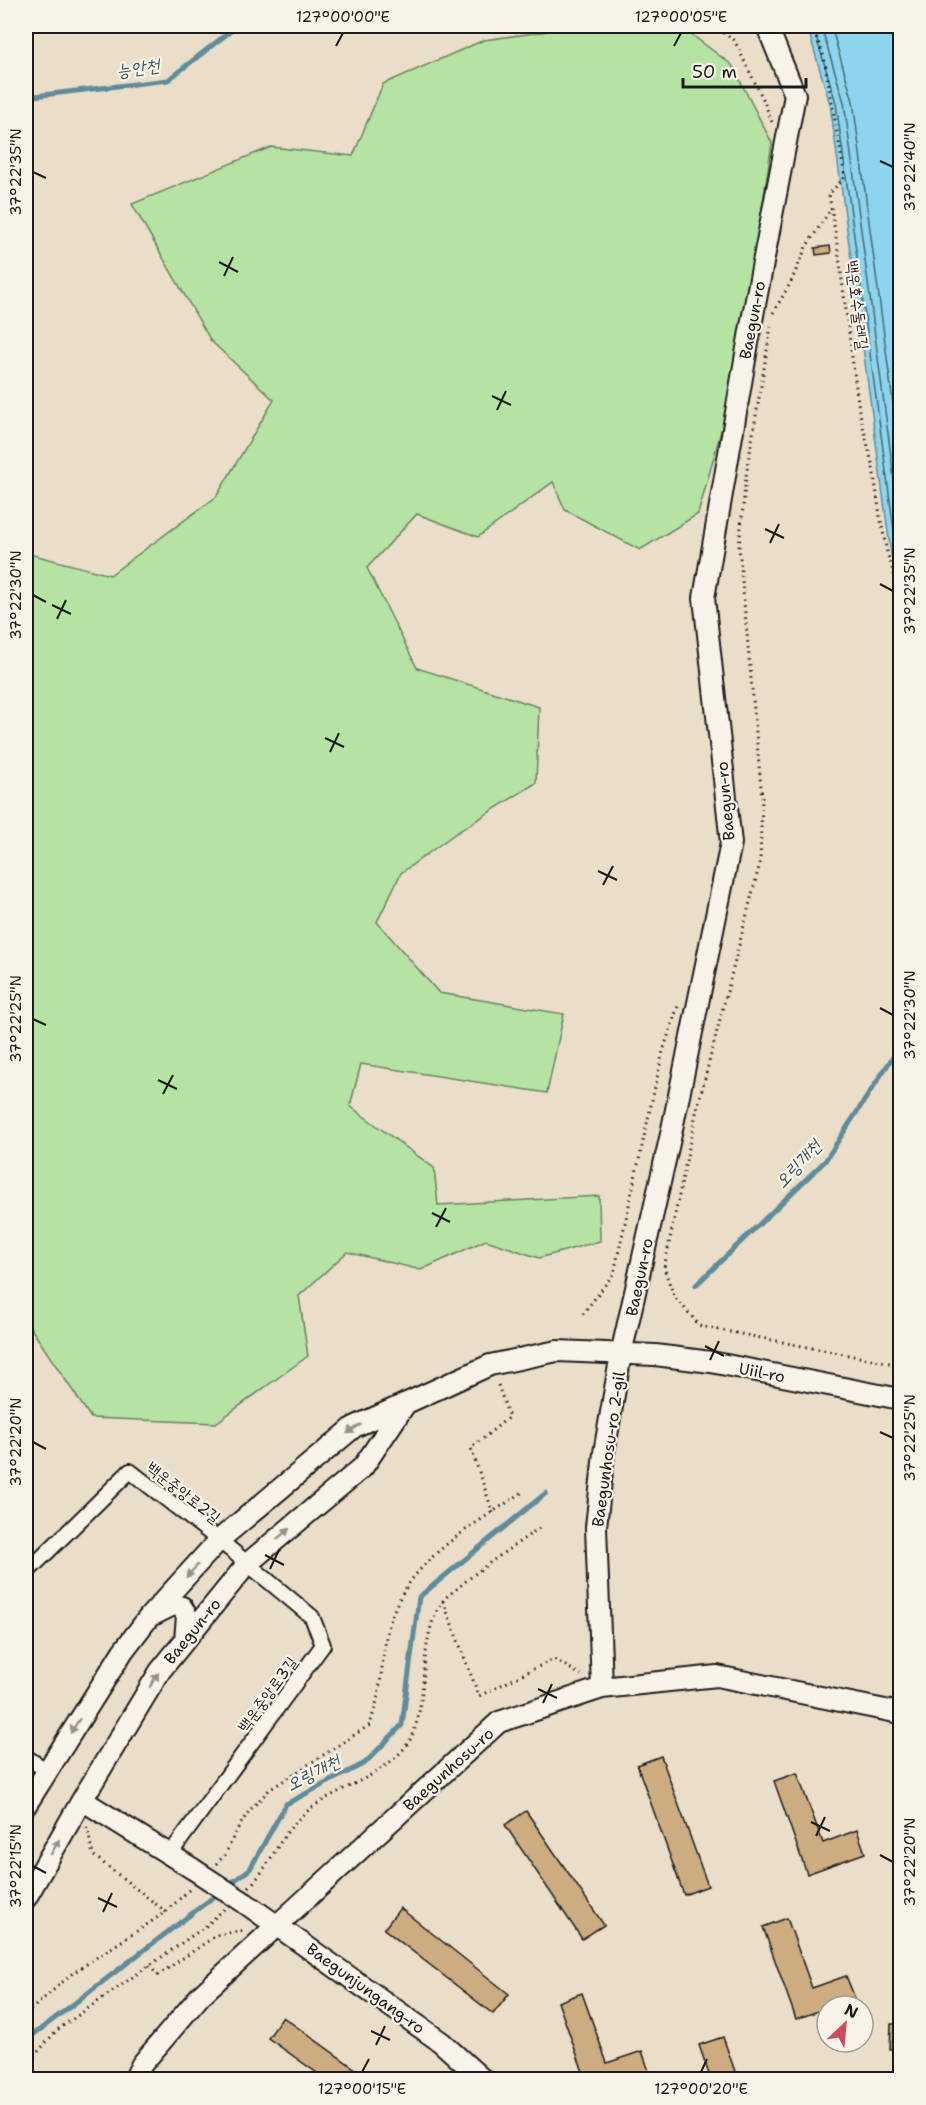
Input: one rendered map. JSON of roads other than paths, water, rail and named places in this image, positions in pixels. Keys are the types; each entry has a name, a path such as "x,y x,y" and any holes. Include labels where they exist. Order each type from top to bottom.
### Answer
{"main road":[{"name":"Baegun-ro","path":"621,1354 731,843 704,598 750,331 795,95 767,26"},
{"path":"26,1805 123,1651 149,1617 219,1540 354,1427 490,1365 557,1351 621,1354"},
{"name":"Uiil-ro","path":"621,1354 655,1355 711,1362 900,1399"},
{"name":"Baegunhosu-ro 2-gil","path":"602,1688 596,1527 604,1453 621,1354"},
{"name":"Baegun-ro","path":"26,1898 160,1671 247,1564 363,1467 406,1403"},
{"path":"149,1617 173,1605 182,1607 187,1616 185,1640"},
{"name":"Baegunhosu-ro","path":"134,2079 142,2064 200,1996 500,1722 602,1688 717,1676 900,1713"},
{"path":"82,1800 170,1854"},
{"name":"Baegunjungang-ro","path":"170,1854 277,1924 441,2042 483,2079"}],"street":[{"name":"백운중앙로2길","path":"26,1573 130,1472 247,1564"},
{"name":"백운중앙로3길","path":"170,1854 323,1645 312,1617 247,1564"},
{"path":"26,1756 46,1770"}],"water":[{"path":"807,26 900,26 900,582 891,554 830,104"}],"waterway":[{"name":"능안천","path":"26,97 168,80 237,26"},
{"name":"오링개천","path":"696,1285 825,1161 900,1046"},
{"name":"오링개천","path":"227,1886 250,1869 286,1804 365,1763 402,1725 419,1597 546,1493"},
{"name":"오링개천","path":"26,2044 29,2038 220,1892"}]}
